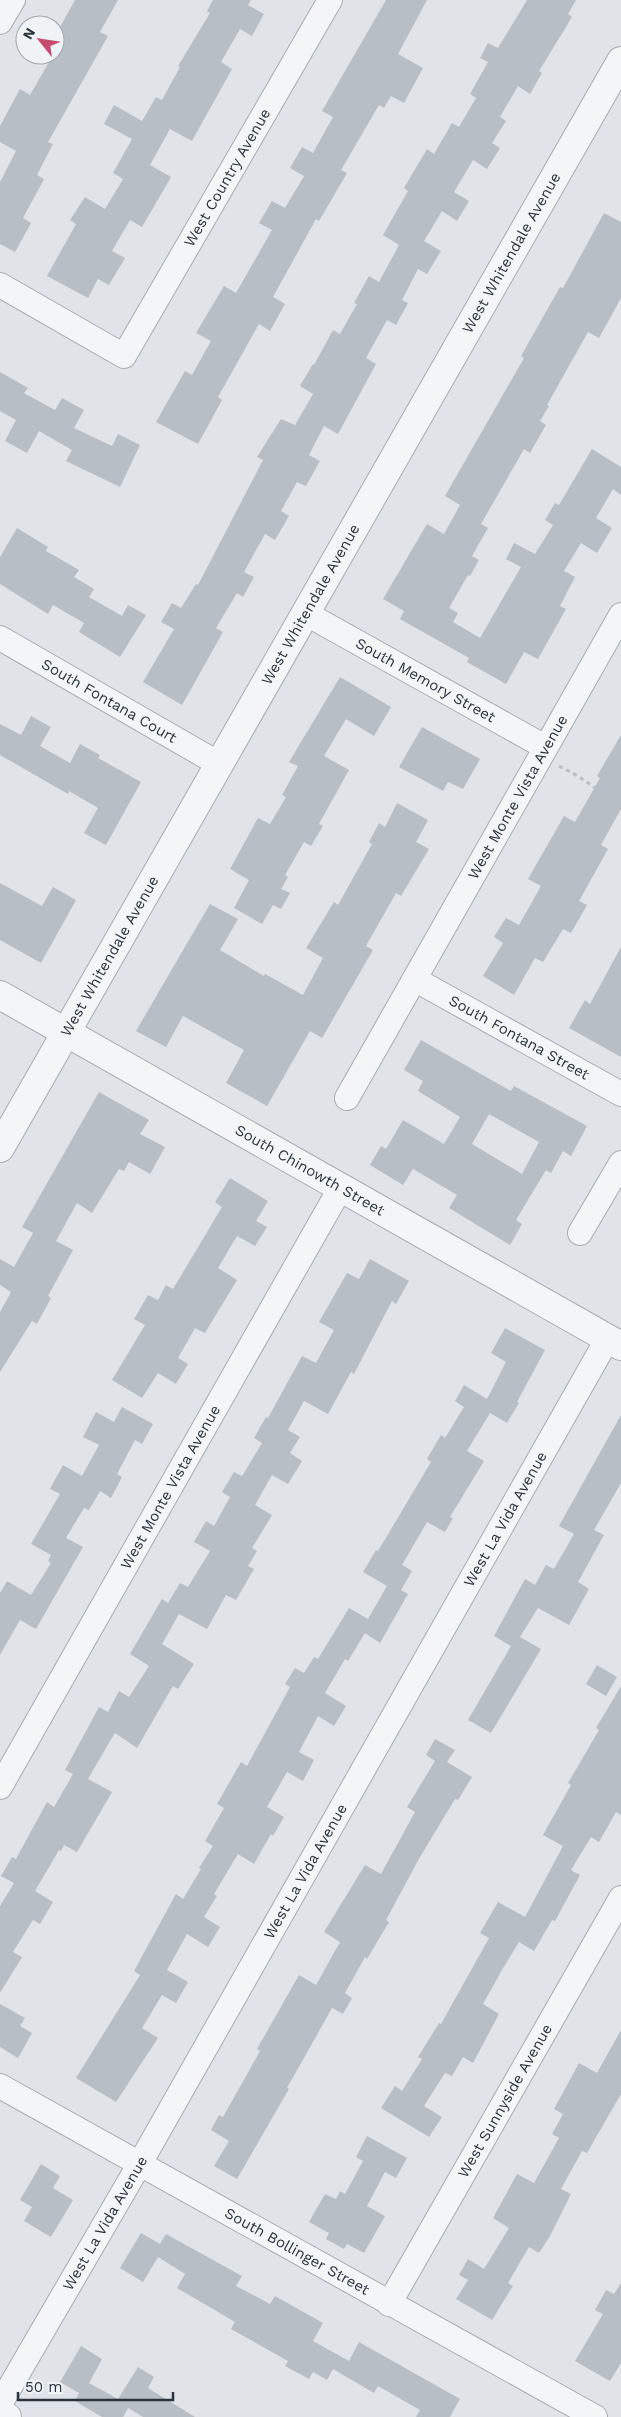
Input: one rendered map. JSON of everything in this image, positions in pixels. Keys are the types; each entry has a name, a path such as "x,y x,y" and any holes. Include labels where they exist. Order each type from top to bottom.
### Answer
{"street":[{"path":"0,22 13,0"},
{"name":"West Country Avenue","path":"0,285 124,356 330,0"},
{"name":"West Whitendale Avenue","path":"0,1148 621,60"},
{"name":"South Memory Street","path":"305,613 545,747"},
{"name":"West Monte Vista Avenue","path":"348,1098 621,615"},
{"name":"South Fontana Court","path":"0,638 219,764"},
{"name":"South Fontana Street","path":"416,980 621,1094"},
{"name":"South Chinowth Street","path":"0,995 614,1342"},
{"path":"580,1233 621,1163"},
{"name":"West Monte Vista Avenue","path":"0,1787 341,1187"},
{"name":"West La Vida Avenue","path":"0,2404 614,1342"},
{"name":"West Sunnyside Avenue","path":"389,2304 621,1898"},
{"name":"South Bollinger Street","path":"0,2086 595,2417"},
{"path":"0,2413 7,2417"}],"path":[{"path":"545,747 559,766 578,776 621,806"}],"building":[{"path":"75,0 118,0 100,32 108,36 48,142 53,144 37,175 44,179 23,218 31,223 15,252 0,244 0,182 16,151 0,142 0,126 20,89 30,95 47,65 65,65 65,18"},
{"path":"213,0 251,0 248,5 264,14 252,36 240,29 221,62 232,69 192,141 170,129 150,165 171,177 142,227 130,220 112,251 125,258 109,285 98,279 88,298 47,276 76,224 70,220 85,197 105,209 123,179 113,173 132,139 104,124 114,105 142,121 156,97 162,100 180,67 178,66 210,13 207,11"},
{"path":"386,0 427,0 398,54 423,68 404,103 391,96 384,108 379,105 341,170 347,173 319,221 316,219 273,297 285,304 270,331 259,324 218,397 222,400 198,444 156,422 185,371 192,375 211,341 196,333 224,286 236,293 272,230 259,223 272,201 285,208 304,176 290,168 302,147 313,153 333,117 322,111"},
{"path":"527,0 576,0 568,14 572,17 539,71 542,73 530,94 518,86 500,117 506,121 492,143 500,148 487,169 473,160 454,192 469,201 457,221 442,211 424,241 441,251 427,274 418,269 402,300 408,303 396,325 387,320 366,358 376,364 338,434 324,426 309,455 320,461 306,486 297,482 281,511 289,516 275,540 265,534 244,572 254,577 243,597 237,593 216,628 223,632 182,705 143,682 174,629 161,622 172,603 181,608 196,584 198,585 263,460 257,457 281,419 295,425 313,394 300,386 333,330 340,334 357,304 354,303 369,276 379,282 399,245 383,235 408,191 404,188 427,149 434,154 452,123 459,127 476,98 470,94 488,62 480,58 488,43 498,48"},
{"path":"604,213 621,222 621,298 599,338 588,332 547,405 549,406 540,421 546,425 530,453 524,449 481,524 488,528 472,556 479,560 449,608 458,613 453,622 480,638 521,567 506,559 514,543 535,554 553,525 545,520 555,503 559,505 592,449 621,467 621,495 613,489 596,518 612,528 597,553 581,543 564,571 575,577 560,606 566,609 538,659 524,652 506,684 467,662 469,658 400,619 404,611 383,599 427,524 444,534 460,505 445,496 524,358 521,356 560,287 563,288"},
{"path":"0,372 28,388 24,393 55,410 62,398 84,410 74,428 112,446 118,434 140,445 120,487 66,461 72,450 39,431 27,453 5,441 16,420 0,411"},
{"path":"17,528 48,547 46,551 79,570 74,577 94,589 89,597 122,616 128,605 146,615 120,657 79,632 84,623 53,605 48,614 0,584 0,557"},
{"path":"340,677 391,707 374,736 346,719 324,756 349,770 319,824 323,826 311,846 304,842 285,875 288,877 281,889 290,893 281,909 273,905 262,924 234,908 249,880 230,869 258,818 270,824 286,797 282,795 298,766 289,762"},
{"path":"31,716 51,727 40,746 70,763 80,744 100,755 98,758 141,782 106,845 84,833 98,808 69,791 68,794 0,755 0,724 21,735"},
{"path":"422,727 480,759 463,789 448,782 443,791 399,767"},
{"path":"621,735 621,809 601,845 608,849 579,901 587,905 571,933 563,929 543,962 535,958 514,995 483,976 503,943 494,937 506,918 519,925 541,886 528,879 564,816 575,822 600,778 597,776"},
{"path":"397,803 428,820 416,842 429,849 401,896 396,893 366,946 373,950 322,1038 310,1031 267,1106 226,1083 244,1050 183,1016 166,1047 136,1031 210,904 238,919 220,950 264,976 265,974 303,995 323,958 306,948 334,902 338,905 372,844 369,842 379,823 385,827"},
{"path":"0,883 42,906 53,887 76,900 41,963 0,940"},
{"path":"621,947 621,1057 569,1028 585,1000 590,1004"},
{"path":"421,1040 511,1091 514,1086 587,1126 571,1156 563,1151 551,1173 546,1170 516,1220 522,1224 510,1245 449,1208 457,1195 413,1169 403,1185 370,1165 381,1146 386,1149 403,1120 444,1144 460,1117 418,1091 423,1081 404,1070","holes":["489,1114 539,1142 522,1174 472,1144"]},
{"path":"99,1092 149,1120 140,1134 165,1147 150,1174 129,1162 124,1171 119,1169 92,1213 77,1203 56,1241 73,1250 48,1296 51,1298 37,1324 32,1321 0,1372 0,1312 11,1292 0,1285 0,1259 14,1267 33,1233 22,1227"},
{"path":"230,1178 268,1201 256,1221 267,1227 255,1246 237,1236 218,1268 237,1280 205,1333 195,1328 178,1358 188,1364 176,1384 158,1373 142,1398 112,1380 145,1325 134,1319 148,1295 158,1300 166,1285 173,1289 222,1207 215,1202"},
{"path":"370,1259 409,1281 396,1304 392,1301 354,1374 351,1372 328,1414 304,1401 288,1430 300,1437 290,1453 302,1461 288,1484 272,1475 255,1505 272,1515 252,1548 257,1551 248,1566 254,1569 236,1600 226,1595 207,1629 179,1614 162,1644 194,1664 178,1689 173,1686 137,1748 115,1733 110,1741 88,1779 112,1792 77,1852 64,1845 61,1851 59,1850 35,1891 53,1902 40,1924 33,1920 13,1952 22,1957 0,1993 0,1906 14,1883 1,1876 12,1857 16,1859 47,1802 54,1807 73,1774 65,1770 99,1707 108,1712 119,1691 129,1697 149,1666 130,1654 162,1599 168,1603 180,1583 188,1587 210,1551 194,1542 206,1521 214,1526 230,1497 222,1492 234,1472 242,1476 262,1443 254,1438 266,1417 268,1418 302,1356 316,1363 334,1330 319,1322 347,1273 359,1279"},
{"path":"505,1328 545,1350 517,1402 519,1403 507,1423 490,1413 467,1451 484,1461 450,1517 453,1518 445,1532 427,1522 402,1565 412,1571 401,1590 408,1594 380,1643 365,1633 348,1661 345,1659 325,1693 346,1706 334,1726 318,1716 299,1752 314,1760 303,1781 287,1772 267,1807 284,1817 273,1836 271,1834 254,1864 238,1854 214,1894 217,1896 204,1917 220,1927 208,1947 187,1934 167,1970 188,1982 176,2003 162,1995 142,2028 158,2038 116,2102 76,2078 140,1975 134,1971 176,1894 183,1899 201,1869 199,1868 213,1846 205,1841 224,1808 217,1804 241,1762 247,1766 290,1687 285,1684 295,1668 304,1673 314,1657 318,1659 349,1608 368,1619 387,1586 363,1572 376,1550 378,1551 431,1462 427,1459 441,1435 445,1438 464,1407 455,1401 464,1385 487,1399 506,1362 491,1353"},
{"path":"122,1407 153,1424 142,1444 135,1440 117,1474 122,1477 111,1498 100,1491 89,1510 84,1508 66,1538 83,1547 36,1629 20,1620 0,1655 0,1593 7,1581 31,1595 51,1563 48,1561 51,1555 31,1544 60,1494 50,1489 63,1465 82,1476 99,1445 83,1437 96,1412 114,1422"},
{"path":"621,1415 621,1483 594,1530 604,1535 578,1582 589,1589 569,1625 538,1608 520,1637 541,1649 491,1733 468,1720 511,1646 494,1636 525,1579 535,1585 546,1565 554,1569 574,1534 559,1526"},
{"path":"597,1665 617,1677 606,1696 586,1684"},
{"path":"621,1686 621,1815 616,1812 599,1842 591,1837 571,1870 580,1875 555,1921 552,1920 534,1951 519,1942 502,1970 483,2004 499,2014 473,2063 463,2057 452,2076 445,2073 424,2106 442,2117 429,2137 381,2108 395,2086 402,2091 422,2059 418,2057 439,2023 441,2024 489,1938 480,1933 498,1902 525,1917 563,1846 543,1835 571,1785 568,1783 599,1730 596,1728"},
{"path":"435,1739 455,1750 447,1762 472,1777 458,1800 455,1799 420,1857 386,1920 389,1922 367,1959 365,1957 345,1993 352,1998 343,2014 332,2008 287,2088 289,2089 237,2179 214,2166 229,2141 211,2130 219,2115 223,2117 260,2051 257,2049 299,1975 316,1985 340,1942 324,1932 365,1865 381,1874 415,1812 407,1807 435,1761 426,1755"},
{"path":"0,2004 25,2018 20,2026 32,2033 18,2058 0,2047"},
{"path":"621,2030 621,2094 587,2153 582,2151 561,2189 571,2194 550,2236 539,2253 529,2247 508,2283 513,2286 492,2320 456,2299 468,2280 459,2275 468,2259 484,2269 509,2228 493,2218 517,2174 534,2183 559,2138 552,2134 563,2114 554,2109 579,2063 597,2073"},
{"path":"367,2136 407,2158 396,2178 385,2172 367,2206 385,2216 364,2253 347,2244 344,2249 326,2239 329,2233 309,2222 325,2194 336,2199 340,2191 345,2194 363,2161 356,2157"},
{"path":"41,2164 60,2176 53,2188 73,2200 51,2237 24,2221 32,2207 20,2200"},
{"path":"141,2233 160,2244 166,2234 242,2276 236,2286 270,2304 275,2296 323,2323 313,2341 349,2361 359,2342 460,2399 450,2417 416,2417 420,2410 378,2386 374,2393 333,2369 327,2380 313,2372 309,2379 285,2366 288,2361 231,2329 235,2322 177,2288 185,2274 158,2257 143,2282 120,2268"},
{"path":"621,2283 621,2363 610,2381 575,2361 603,2314 595,2310 606,2290 614,2294"},
{"path":"81,2346 102,2359 89,2383 118,2399 138,2367 154,2377 148,2388 195,2417 143,2417 128,2408 123,2417 102,2417 75,2401 79,2393 60,2382"}]}
